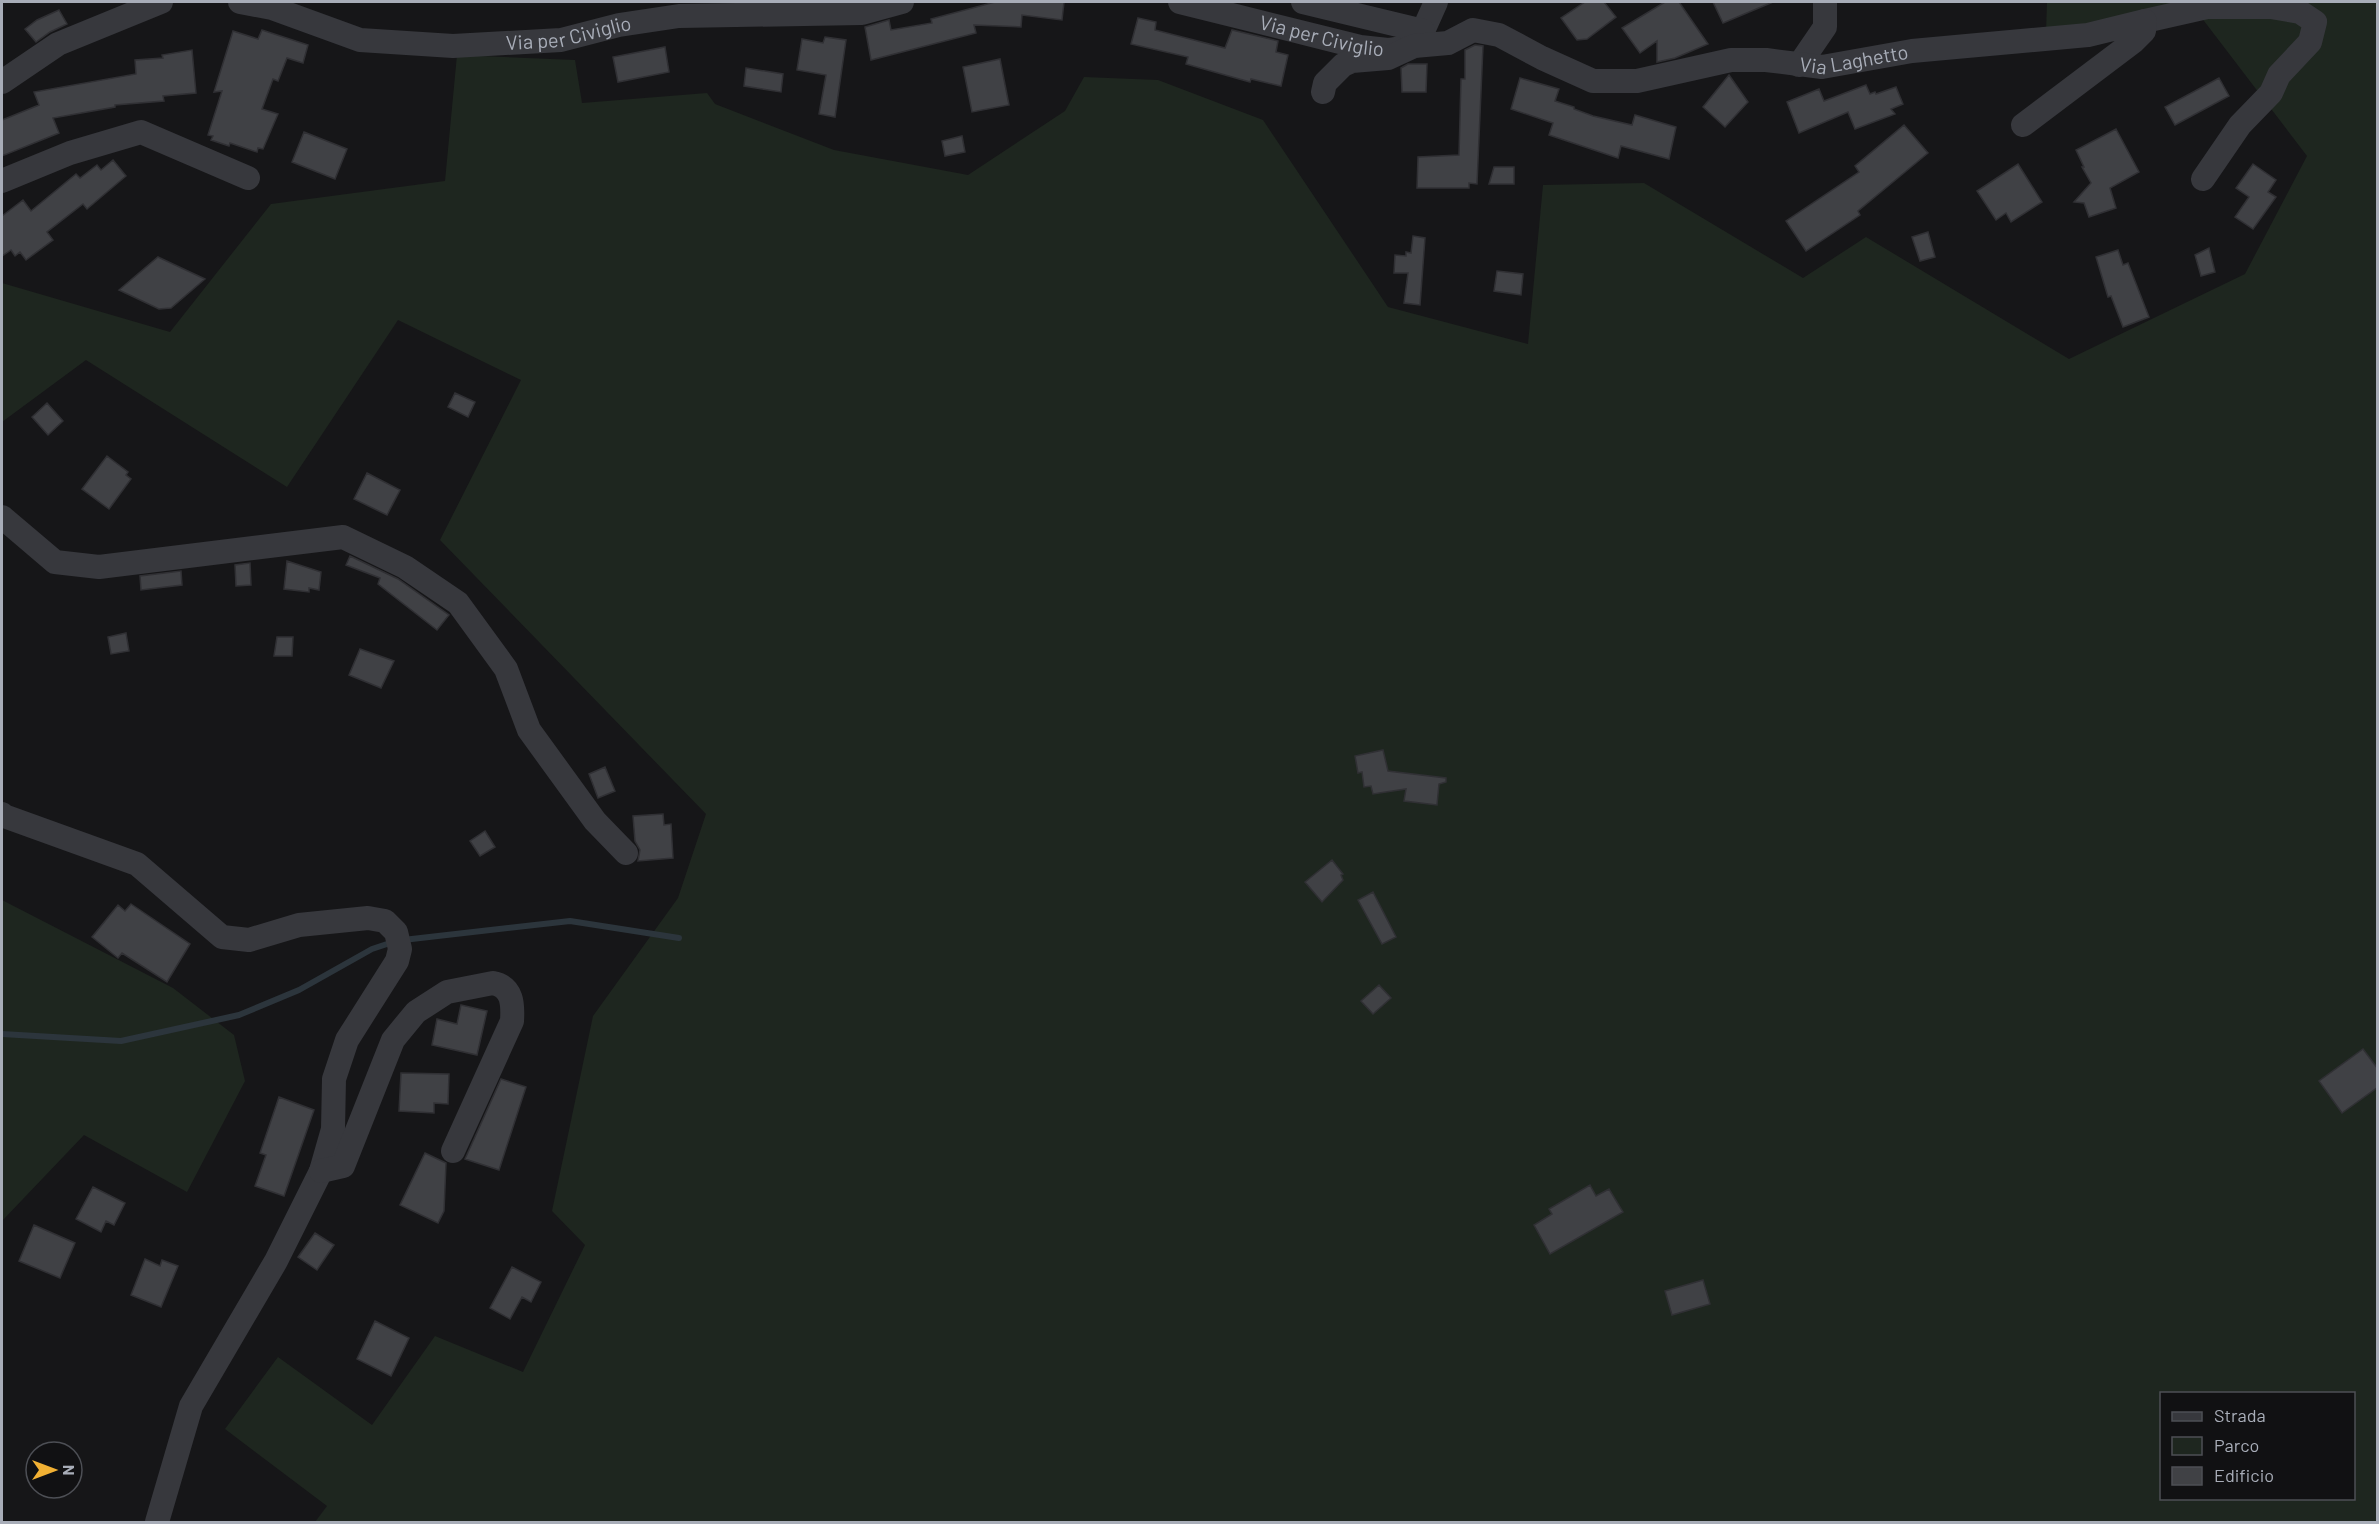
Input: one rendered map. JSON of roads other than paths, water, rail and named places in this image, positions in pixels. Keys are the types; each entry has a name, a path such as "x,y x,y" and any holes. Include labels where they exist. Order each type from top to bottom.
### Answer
{"street":[{"path":"2,98 16,86 10,76 58,44 161,2"},
{"name":"Via per Civiglio","path":"240,2 272,8 360,40 453,46 561,40 619,25 679,16 862,13 902,2"},
{"name":"Via per Civiglio","path":"1180,2 1360,47 1388,50 1419,38"},
{"path":"1303,2 1419,38"},
{"path":"1323,92 1325,83 1343,64 1388,58 1419,38 1436,2"},
{"path":"1799,65 1826,27 1825,2"},
{"name":"Via Laghetto","path":"1419,38 1448,43 1473,30 1499,35 1593,81 1637,81 1731,60 1766,60 1822,67 1911,51 2088,35 2207,7 2271,7 2300,12 2315,22 2310,42 2279,75 2271,93 2240,125 2203,179"},
{"path":"2023,125 2133,42 2144,31 2145,21"},
{"path":"2,181 70,153 141,132 248,178"},
{"path":"2,517 55,562 99,567 343,537 405,567 458,603 506,669 529,730 595,821 626,853"},
{"path":"3,815 137,864 222,937 249,940 299,926 368,918 385,921 398,940 396,961 347,1040 334,1079 333,1129 321,1171 276,1261 191,1406 157,1522"},
{"path":"321,1171 344,1166 393,1040 416,1012 447,992 494,983 501,985 507,991 513,1004 512,1021 453,1151"}],"waterway":[{"path":"403,940 570,921 679,938"},
{"path":"2,1034 121,1041 239,1015 299,990 372,949 393,942"}]}
